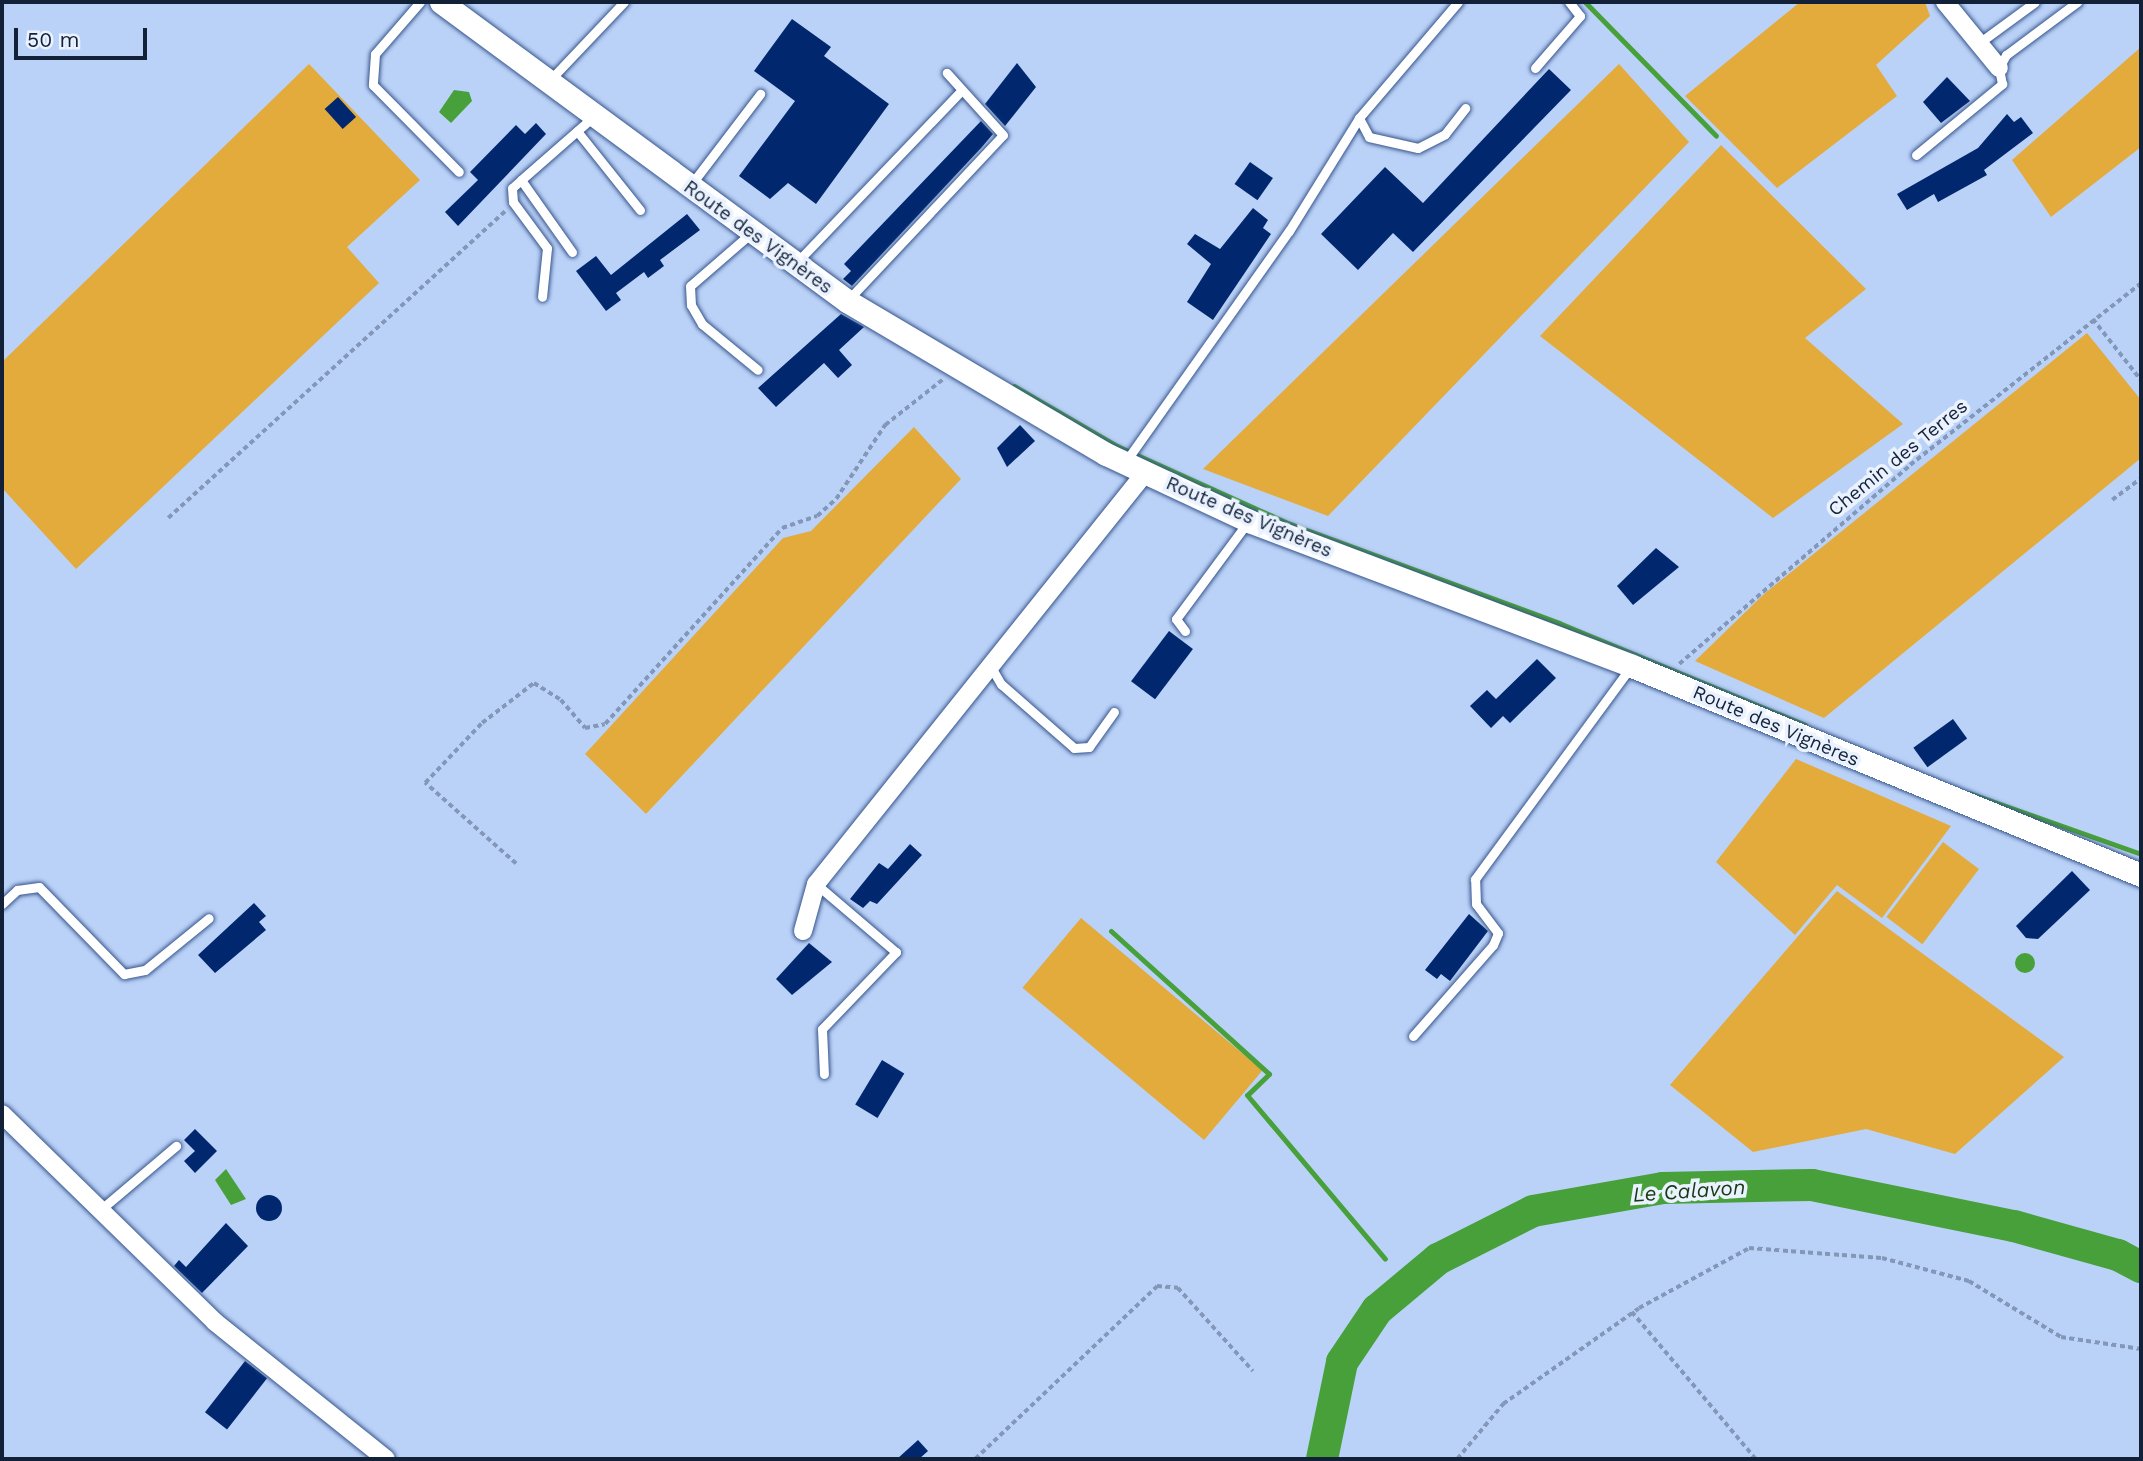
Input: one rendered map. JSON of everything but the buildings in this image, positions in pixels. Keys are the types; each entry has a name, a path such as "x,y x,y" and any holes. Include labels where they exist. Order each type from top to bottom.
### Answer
{"street":[{"name":"Route des Vignères","path":"441,2 548,82 585,123 689,188 847,301 952,368 1135,468 1249,521 1632,666 2141,875"},
{"path":"1945,2 1999,68"},
{"path":"803,931 816,884 991,667 1135,468"},
{"path":"2,1114 97,1212 215,1322 386,1459"}],"lane":[{"path":"420,2 375,54 373,85 459,172"},
{"path":"548,82 624,2"},
{"path":"1135,468 1359,118 1458,2"},
{"path":"1535,68 1580,16 1569,2"},
{"path":"1979,43 2035,2"},
{"path":"1916,155 2002,84 1999,68 2077,2"},
{"path":"847,301 1003,135 947,73"},
{"path":"794,265 962,90"},
{"path":"689,188 760,94"},
{"path":"1359,118 1369,137 1418,148 1445,134 1465,108"},
{"path":"542,297 547,248 513,202 512,188 585,123 640,210"},
{"path":"521,180 572,251"},
{"path":"750,234 691,286 691,305 702,324 758,370"},
{"path":"1185,631 1176,619 1184,605 1249,521"},
{"path":"1413,1037 1493,945 1498,933 1476,904 1475,879 1632,666"},
{"path":"991,667 1001,684 1074,748 1089,747 1114,712"},
{"path":"816,884 896,952 822,1029 824,1074"},
{"path":"2,904 17,890 39,887 124,974 145,970 209,918"},
{"path":"97,1212 176,1146"}],"path":[{"path":"168,519 513,202"},
{"name":"Chemin des Terres","path":"1679,664 1804,552 2141,283"},
{"path":"2093,319 2141,380"},
{"path":"516,864 425,783 482,723 534,683 561,700 585,728 605,724 782,528 817,516 836,499 885,425 932,392 952,368"},
{"path":"2112,500 2141,478"},
{"path":"1457,1459 1503,1404 1632,1312 1749,1248 1882,1258 1969,1281 2061,1337 2141,1349"},
{"path":"975,1459 1157,1286 1178,1288 1253,1371"},
{"path":"1632,1312 1756,1459"}],"shaded area":[{"path":"1800,2 1925,2 1930,16 1876,65 1897,96 1777,188 1685,96"},
{"path":"2141,47 2141,147 2051,217 2012,160"},
{"path":"309,64 420,180 347,247 379,283 76,569 2,488 2,362"},
{"path":"1619,64 1689,142 1328,516 1203,469"},
{"path":"454,90 469,92 472,101 451,123 439,112"},
{"path":"1721,145 1866,289 1805,338 1903,424 1773,518 1540,336"},
{"path":"2087,333 2141,400 2141,458 1824,718 1695,661 1764,594"},
{"path":"914,427 961,479 646,814 585,754 783,538 811,531"},
{"path":"1796,759 1951,826 1882,918 1837,885 1795,935 1716,862"},
{"path":"1943,842 1979,869 1922,944 1886,917"},
{"path":"1837,891 2064,1057 1955,1154 1866,1129 1753,1152 1670,1085"},
{"path":"1081,918 1263,1070 1204,1140 1023,988"},
{"path":"2025,953 2032,956 2035,963 2032,970 2025,973 2018,970 2015,963 2018,956"},
{"path":"226,1169 246,1199 231,1205 215,1180"}],"waterway":[{"path":"1585,2 1716,136"},
{"path":"1014,386 1117,446 1285,522 1559,623 1805,725"},
{"path":"1969,793 2141,854"},
{"path":"1111,931 1269,1074 1247,1095 1385,1259"},
{"name":"Le Calavon","path":"1322,1459 1342,1362 1377,1310 1438,1259 1533,1211 1663,1188 1812,1185 2014,1226 2118,1255 2141,1267"}]}
